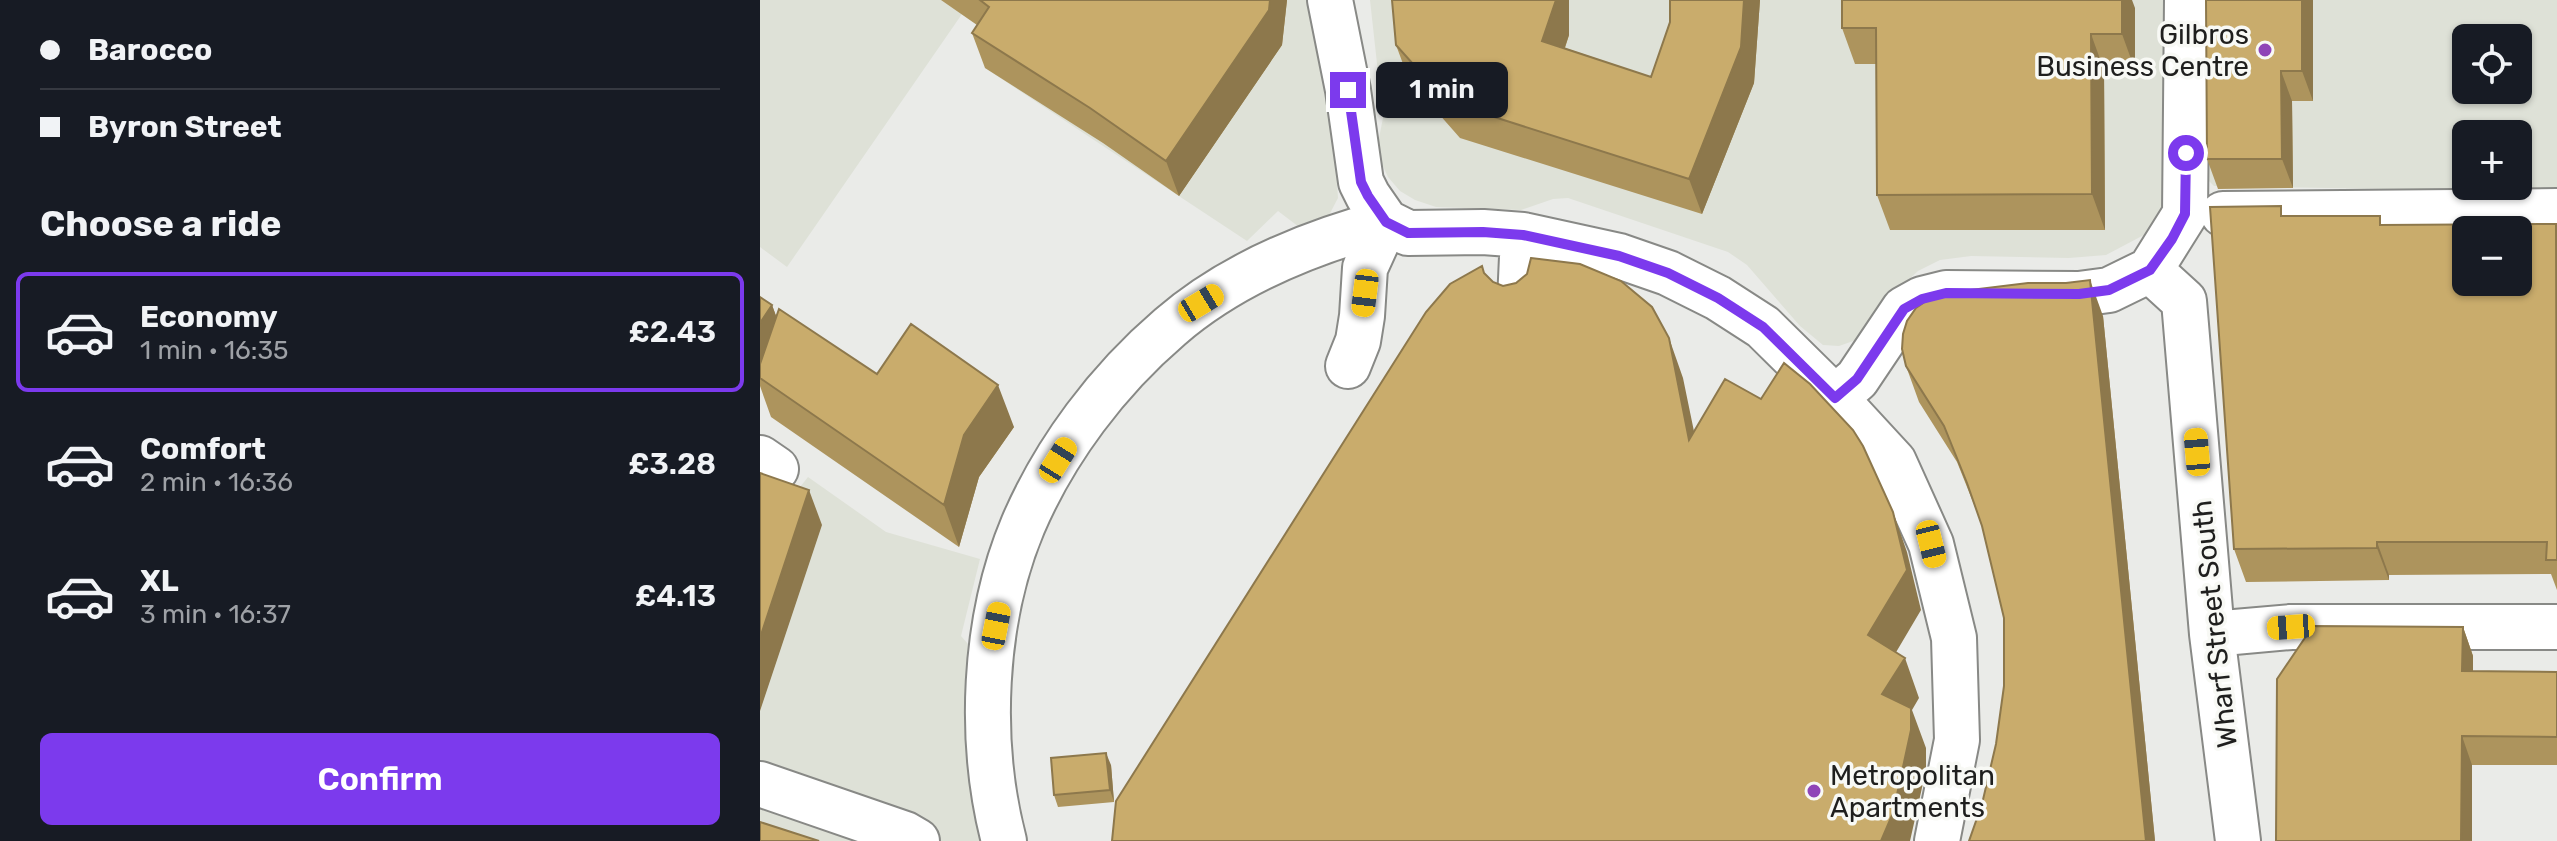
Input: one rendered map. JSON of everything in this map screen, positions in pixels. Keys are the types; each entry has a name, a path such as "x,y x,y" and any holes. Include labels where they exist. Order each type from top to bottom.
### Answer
{"street":[{"path":"1330,0 1348,90 1361,182 1386,222 1408,233 1523,235 1619,256 1668,273 1718,298 1763,327 1894,462 1931,544 1954,638 1957,740 1937,841"},
{"path":"1835,398 1857,379 1904,309 1922,299 1946,293 2079,294 2109,290 2150,270 2185,214 2187,0"},
{"path":"2185,214 2557,211"},
{"path":"1348,366 1358,341 1365,268 1386,222"},
{"path":"1004,841 992,780 988,728 991,653 1007,571 1023,526 1071,439 1117,380 1171,326 1201,303 1283,257 1331,237 1386,222"},
{"path":"1520,301 1523,235"},
{"name":"Wharf Street South","path":"2150,270 2184,301 2212,634 2238,841"},
{"path":"2212,634 2291,627 2557,627"},
{"path":"760,784 905,834 917,841"}],"shaded area":[{"path":"760,0 1309,0 1331,91 1338,198 1327,219 1303,230 1278,211 1247,241 985,68 1002,42 962,14 787,267 760,247"},
{"path":"1370,0 2170,0 2171,208 2159,227 2106,255 2069,258 1971,256 1940,260 1918,271 1893,294 1868,329 1856,340 1839,346 1823,345 1800,326 1747,265 1728,252 1568,198 1553,199 1521,210 1436,207 1400,191 1381,162 1378,143 1383,118"},
{"path":"2206,0 2557,0 2557,192 2532,192 2532,120 2452,120 2452,190 2214,186 2205,177"},
{"path":"808,477 886,532 980,559 961,636 976,653 991,841 760,841 760,488 781,511"}],"building":[{"path":"980,0 1270,0 1269,10 1166,161 972,33 989,7"},
{"path":"1392,0 1556,0 1542,41 1651,77 1670,22 1670,0 1744,0 1741,47 1689,179 1447,102 1396,45"},
{"path":"1842,0 2122,0 2122,34 2091,34 2092,194 1877,195 1876,28 1842,28"},
{"name":"Gilbros Business Centre","path":"2206,0 2302,0 2302,71 2281,71 2282,159 2207,159"},
{"path":"2281,206 2281,216 2380,216 2380,225 2452,225 2452,296 2532,296 2532,224 2556,224 2557,560 2546,560 2547,542 2377,542 2377,548 2234,549 2210,207"},
{"path":"1531,258 1580,264 1621,281 1652,307 1669,338 1689,440 1725,379 1761,399 1784,363 1810,384 1853,430 1863,446 1893,512 1907,570 1868,635 1905,658 1882,694 1911,708 1911,730 1893,813 1881,841 1112,841 1116,801 1426,312 1450,284 1482,266 1493,282 1503,286 1516,283 1527,274"},
{"path":"2090,280 2146,841 1969,841 1982,804 1996,744 2004,686 2004,618 1982,526 1967,483 1944,426 1906,366 1903,334 1916,308 1946,293 2028,283"},
{"path":"760,297 772,305 760,323"},
{"path":"779,309 877,374 911,324 998,385 964,435 944,505 760,378 760,364"},
{"path":"760,473 809,490 760,638"},
{"path":"2313,626 2463,627 2462,671 2557,672 2557,737 2462,736 2461,841 2276,841 2277,679"},
{"path":"1106,753 1110,790 1054,795 1051,758"},
{"path":"760,822 819,841 760,841"}],"place":[{"name":"Gilbros Business Centre","path":"2265,50"},
{"name":"Metropolitan Apartments","path":"1814,791"}],"route":[{"path":"1348,90 1361,182 1386,222 1408,233 1523,235 1619,256 1668,273 1718,298 1763,327 1835,398 1857,379 1904,309 1922,299 1946,293 2079,294 2109,290 2150,270 2185,214 2186,153"}]}
